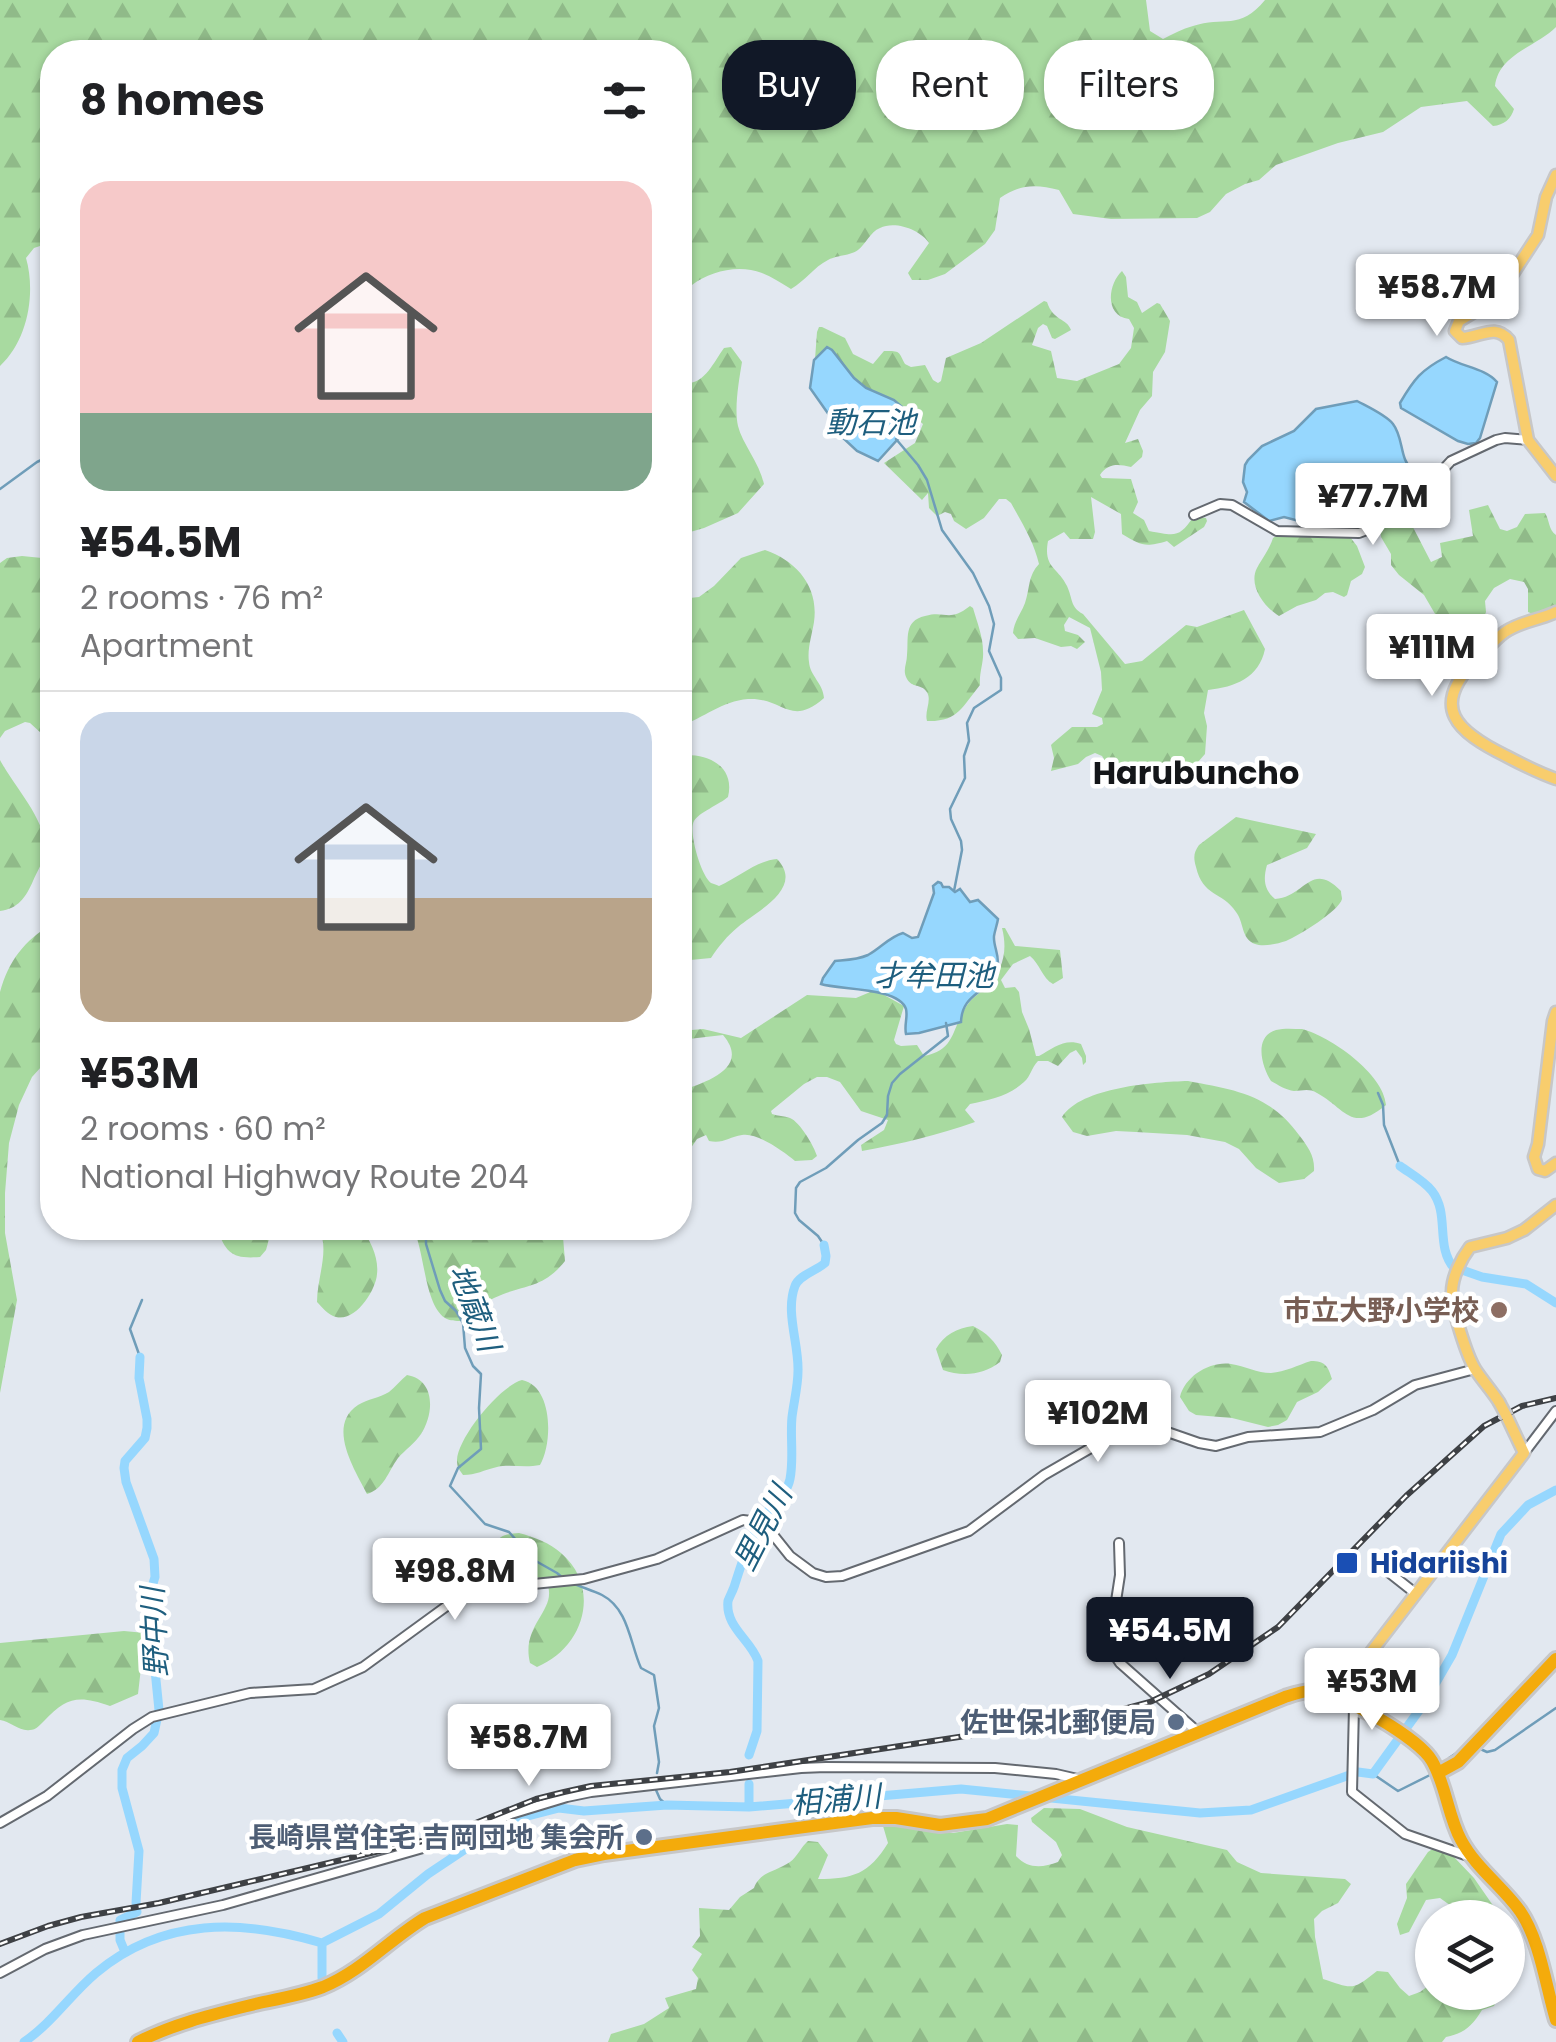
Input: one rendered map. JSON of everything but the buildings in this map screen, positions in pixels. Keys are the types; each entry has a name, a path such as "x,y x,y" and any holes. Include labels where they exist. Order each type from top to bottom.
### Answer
{"highway":[{"path":"1438,1773 1458,1762 1556,1659"},
{"path":"138,2042 197,2018 328,1985 425,1918 575,1860 872,1818 940,1825 968,1823 1007,1811 1285,1697 1314,1691 1330,1695 1392,1727 1426,1753 1438,1773 1460,1839 1522,1914 1533,1936 1556,2020"}],"main road":[{"path":"1556,174 1546,197 1538,235 1498,298 1456,325 1462,338 1497,330 1510,340 1528,440 1556,476"},
{"path":"1556,612 1519,624 1499,638 1458,679 1452,702 1457,722 1469,736 1556,779"},
{"path":"1556,1012 1534,1158 1538,1168 1545,1170 1556,1163"},
{"path":"1354,1707 1358,1669 1524,1453 1500,1402 1469,1355 1452,1294 1456,1273 1470,1247 1524,1230 1556,1204"}],"street":[{"path":"1194,515 1220,504 1232,505 1269,528 1358,533 1425,489 1451,460 1496,440 1528,440"},
{"path":"0,1824 48,1796 152,1717 250,1692 314,1689 362,1667 438,1610 482,1589 584,1579 657,1559 731,1524 755,1521 766,1526 802,1567 826,1577 842,1576 969,1531 1044,1475 1129,1426 1150,1426 1216,1446 1248,1437 1320,1432 1373,1410 1415,1385 1476,1369"},
{"path":"1524,1453 1556,1412"},
{"path":"1118,1544 1120,1575 1110,1640 1112,1651 1199,1733"},
{"path":"1377,1563 1415,1592"},
{"path":"1354,1707 1352,1792 1404,1834 1472,1857"},
{"path":"0,1973 83,1934 223,1904 465,1836 511,1814 567,1796 801,1768 995,1768 1074,1776 1076,1782"}],"green space":[{"path":"0,0 1146,0 1150,31 1163,39 1193,26 1247,16 1265,0 1556,0 1556,27 1511,59 1498,75 1495,86 1514,109 1509,119 1500,124 1493,126 1467,101 1421,107 1383,132 1276,165 1259,180 1226,194 1210,212 1197,218 1111,219 1073,214 1059,190 1021,188 1000,198 995,230 985,244 945,274 912,280 908,273 929,243 914,230 893,225 877,230 855,252 823,263 791,289 753,270 734,269 707,276 692,285 692,40 40,40 40,246 26,258 30,301 23,330 0,366"},
{"path":"1122,271 1128,297 1137,302 1142,313 1157,303 1170,321 1165,352 1153,372 1152,396 1140,410 1125,443 1138,439 1142,457 1131,467 1114,465 1100,475 1131,479 1138,502 1133,513 1144,520 1149,531 1176,534 1194,516 1207,521 1174,547 1167,541 1143,544 1122,534 1121,514 1091,497 1093,539 1070,539 1064,532 1048,541 1049,562 1067,586 1076,609 1125,664 1142,661 1186,625 1197,627 1244,610 1265,649 1251,674 1208,690 1205,754 1198,762 1169,773 1162,766 1144,768 1128,781 1115,777 1102,756 1095,753 1078,764 1051,771 1053,743 1072,727 1103,724 1102,718 1092,714 1102,690 1101,672 1090,628 1069,617 1065,631 1085,642 1077,649 1035,638 1018,639 1013,633 1039,564 1011,503 999,499 984,518 966,529 951,514 937,516 929,508 928,493 922,500 884,463 915,443 923,424 894,400 853,378 830,348 815,359 817,332 822,327 845,338 853,354 873,364 884,351 896,352 911,367 925,365 938,383 946,358 981,343 1044,301 1071,330 1055,339 1043,324 1032,345 1051,351 1057,378 1077,381 1119,364 1131,348 1134,328 1129,319 1115,312 1111,299"},
{"path":"731,347 742,362 738,426 764,484 738,513 692,532 692,382 707,372 724,348"},
{"path":"1488,505 1500,529 1507,531 1517,527 1525,514 1545,513 1556,535 1556,615 1528,612 1528,589 1524,582 1510,579 1494,588 1485,601 1483,620 1465,645 1459,628 1438,619 1424,595 1391,565 1391,554 1380,529 1402,506 1431,562 1442,557 1440,543 1473,536 1469,510"},
{"path":"1284,531 1350,537 1365,567 1351,581 1347,595 1325,593 1279,616 1268,607 1256,588 1255,575 1273,538"},
{"path":"765,550 796,568 809,587 815,609 809,662 824,698 803,711 760,700 739,700 692,720 692,598 714,586 741,558"},
{"path":"7,558 40,558 40,732 25,722 5,731 0,738 0,563"},
{"path":"970,606 983,646 980,685 953,716 927,721 928,694 909,682 905,673 910,626 918,618 952,615"},
{"path":"692,756 712,760 728,778 728,797 694,821 696,853 707,879 719,886 777,859 785,880 775,898 734,930 711,958 692,960"},
{"path":"0,760 40,827 40,867 17,905 0,911"},
{"path":"1236,817 1316,834 1307,848 1267,865 1265,880 1275,899 1315,879 1331,882 1341,891 1342,899 1334,910 1286,941 1266,945 1250,942 1231,905 1203,884 1194,860 1199,845"},
{"path":"1002,928 1015,946 1060,950 1063,978 1053,984 1030,956 1013,964 1001,980 1005,988 1015,987 1019,992 1036,1056 1075,1042 1081,1044 1086,1056 1083,1065 1076,1050 1058,1066 1038,1061 1026,1080 1012,1091 970,1104 965,1110 975,1122 862,1151 861,1145 884,1130 888,1120 861,1111 840,1082 817,1077 771,1111 794,1120 802,1129 817,1156 812,1160 795,1161 748,1135 714,1142 706,1135 692,1146 692,1087 722,1072 732,1056 723,1035 692,1039 692,1030 703,1029 741,1038 807,995 856,998 875,990 904,1006 896,1044 917,1045 924,1056 948,1043 968,1004 997,974 1004,945"},
{"path":"40,932 40,1068 19,1105 9,1143 5,1233 17,1300 0,1393 0,992 8,970"},
{"path":"1302,1029 1327,1039 1354,1058 1376,1081 1386,1105 1356,1118 1314,1091 1291,1090 1271,1081 1263,1061 1264,1039 1276,1030"},
{"path":"1188,1081 1236,1091 1276,1111 1308,1148 1314,1171 1304,1179 1279,1183 1225,1142 1187,1135 1116,1131 1087,1136 1073,1132 1062,1117 1085,1099 1102,1093"},
{"path":"222,1240 269,1240 260,1257 237,1256"},
{"path":"322,1240 369,1240 371,1244 377,1274 364,1303 351,1315 330,1315 317,1302"},
{"path":"417,1240 563,1240 565,1261 557,1270 540,1282 490,1300 461,1321 445,1318 429,1290"},
{"path":"973,1326 996,1346 1002,1355 1000,1362 973,1374 943,1370 936,1349 939,1344 952,1333"},
{"path":"1311,1361 1325,1365 1332,1379 1318,1392 1297,1402 1287,1420 1278,1425 1268,1427 1196,1415 1180,1397 1193,1377 1215,1365 1231,1364 1271,1373"},
{"path":"407,1375 416,1378 428,1391 428,1417 421,1434 398,1458 382,1484 367,1494 350,1461 344,1424 358,1405 389,1392"},
{"path":"522,1380 532,1384 545,1404 547,1443 540,1465 502,1466 463,1475 457,1460 472,1426 492,1402"},
{"path":"519,1533 561,1553 574,1567 584,1599 576,1632 553,1658 537,1667 530,1663 528,1649 548,1599 545,1579 500,1567 493,1547 503,1536"},
{"path":"124,1631 145,1633 138,1694 110,1706 74,1700 32,1730 0,1720 0,1643"},
{"path":"1044,1808 1080,1809 1127,1827 1227,1850 1237,1862 1261,1873 1345,1879 1351,1884 1338,1903 1314,1919 1323,1979 1352,1986 1377,1971 1388,1972 1409,1996 1415,1994 1415,2010 1482,2010 1467,2028 1442,2042 608,2042 611,2034 644,2024 669,2008 665,1998 696,1989 698,1978 692,1970 702,1954 692,1947 700,1936 699,1908 729,1910 760,1878 792,1860 808,1841 818,1842 828,1855 818,1879 851,1876 867,1868 888,1843 883,1826 953,1833 1018,1825 1016,1856 1036,1866 1058,1862 1062,1855 1056,1842 1031,1818"},
{"path":"1434,1848 1454,1857 1489,1900 1415,1900 1415,1921 1409,1932 1400,1935 1397,1924 1407,1898 1406,1884"}],"water":[{"name":"動石池","path":"827,347 866,388 894,400 916,419 878,461 857,451 842,437 810,388 814,360"},
{"path":"1446,357 1497,382 1476,443 1458,441 1401,408 1400,403 1419,376"},
{"path":"1357,401 1393,424 1413,471 1299,521 1284,517 1269,521 1244,502 1245,465 1262,446 1294,431 1316,409"},
{"name":"才牟田池","path":"938,882 955,892 960,889 970,902 978,900 998,919 994,936 998,965 988,984 966,1005 961,1022 906,1034 906,1009 901,1002 868,990 821,984 835,961 868,955 903,933 918,937 933,886"}],"waterway":[{"path":"896,439 927,480 942,530 973,573 989,606 994,624 989,651 1001,678 1001,690 974,708 967,723 965,778 950,809 962,850 954,891"},
{"path":"0,489 40,461"},
{"path":"824,1245 795,1213 796,1188 882,1123 892,1083 948,1036 946,1023"},
{"path":"1378,1093 1384,1125 1400,1166"},
{"path":"1400,1166 1425,1184 1437,1200 1445,1250 1454,1268"},
{"name":"地蔵川","path":"426,1240 440,1290 463,1323 465,1348 481,1374 481,1449 458,1468 450,1486 485,1524 509,1532 534,1560 563,1578"},
{"name":"里見川","path":"749,1755 757,1731 758,1661 734,1626 728,1601 754,1533 790,1479 798,1371 792,1296 800,1279 825,1263 824,1245"},
{"path":"1462,1270 1526,1284 1556,1303"},
{"path":"140,1357 130,1329 142,1300"},
{"name":"野中川","path":"136,1903 139,1851 122,1788 122,1770 127,1758 154,1733 159,1710 148,1600 155,1577 154,1559 124,1468 125,1461 145,1438 147,1428 139,1378 140,1357"},
{"name":"相浦川","path":"24,2042 96,1973 148,1941 204,1928 233,1927 322,1943 379,1914 467,1848 528,1816 559,1808 584,1811 667,1805 749,1807 961,1789 1200,1813 1251,1810 1358,1772 1373,1774 1423,1705 1452,1655 1501,1534 1528,1505 1556,1490"},
{"name":"地蔵川","path":"570,1582 611,1601 623,1618 641,1668 654,1675 659,1708 654,1726 657,1773"},
{"path":"1478,1748 1495,1750 1556,1708"},
{"path":"1449,1758 1461,1750"},
{"path":"1373,1774 1398,1791 1430,1775"},
{"name":"里見川","path":"749,1784 749,1807"},
{"name":"地蔵川","path":"656,1790 667,1805"},
{"name":"野中川","path":"125,1952 120,1940 120,1920 137,1912"},
{"path":"322,1943 322,1978"},
{"path":"337,2033 343,2042"}],"railway":[{"path":"0,1944 81,1917 159,1903 443,1836 536,1799 591,1786 730,1772 1105,1714 1150,1702 1209,1674 1278,1627 1406,1496 1484,1426 1522,1406 1556,1398"}],"place":[{"name":"市立大野小学校","path":"1499,1310"},
{"name":"Hidariishi","path":"1347,1563"},
{"name":"佐世保北郵便局","path":"1176,1722"},
{"name":"長崎県営住宅 吉岡団地 集会所","path":"644,1837"}],"district":[{"name":"Harubuncho","path":"1196,773"}]}
